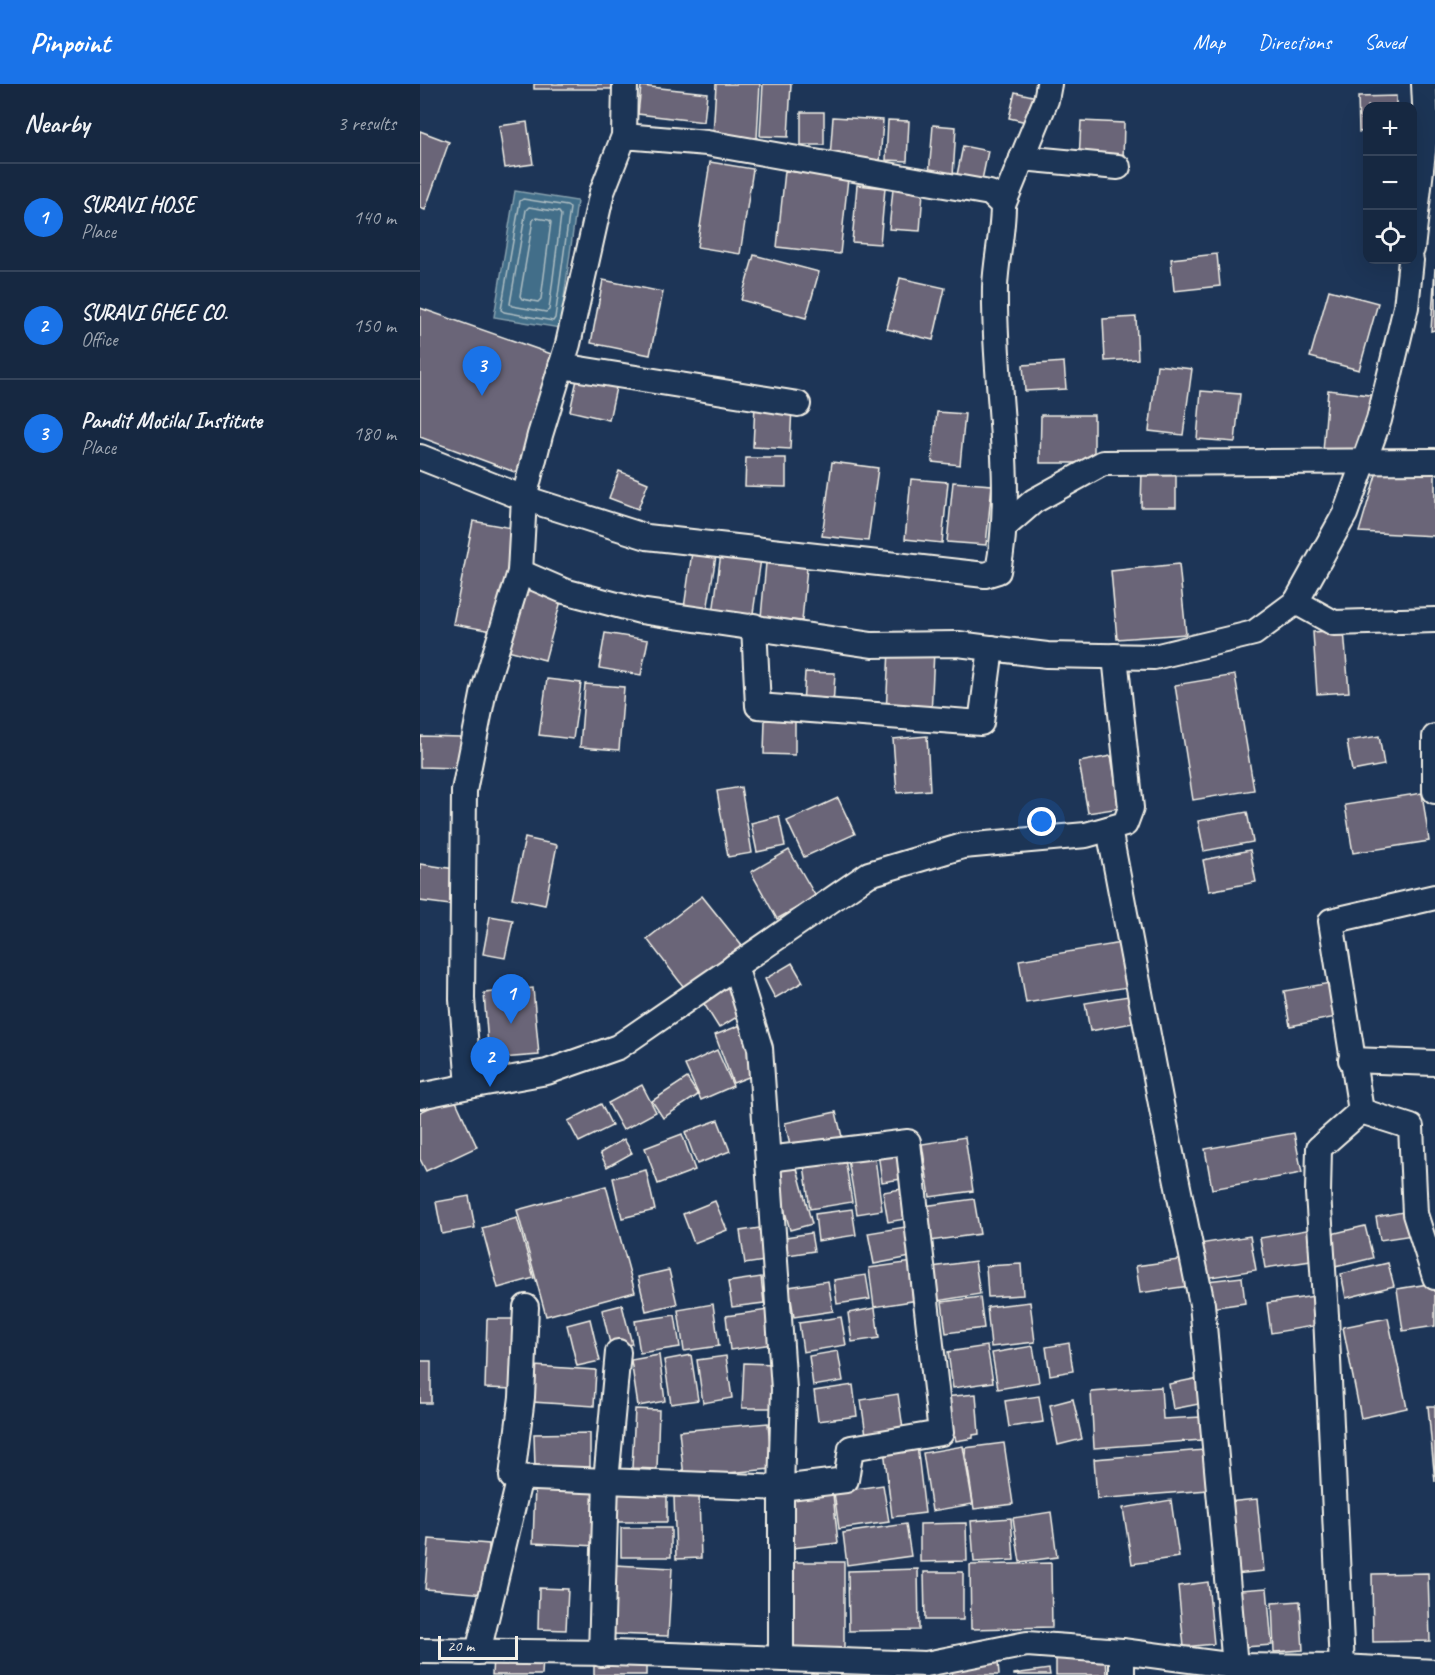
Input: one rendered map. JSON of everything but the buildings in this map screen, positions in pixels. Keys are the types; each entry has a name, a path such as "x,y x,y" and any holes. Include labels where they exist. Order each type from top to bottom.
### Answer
{"street":[{"path":"469,1086 462,999 464,790 484,690 520,572 524,498 540,435 568,344 602,192 624,136 625,84"},
{"path":"420,457 524,498 647,537 985,575 998,571 1004,540 1004,464 995,285 1003,226 1003,205 1046,100 1049,84"},
{"path":"1417,211 1426,125 1424,84"},
{"path":"624,136 707,143 990,193 1003,205"},
{"path":"1022,158 1118,167"},
{"path":"520,572 564,591 640,611 872,645 958,644 1047,655 1154,657 1254,633 1296,602 1345,514 1379,420 1406,307 1411,264"},
{"path":"561,366 798,404"},
{"path":"1004,527 1034,501 1103,463 1435,461"},
{"path":"1296,602 1334,623 1435,620"},
{"path":"754,626 758,706 981,723 991,648"},
{"path":"420,1096 547,1072 618,1047 869,874 963,846 1086,835 1125,824 1131,808 1115,656"},
{"path":"1435,737 1435,791"},
{"path":"1109,830 1164,1121 1202,1304 1234,1666"},
{"path":"1361,1111 1331,921 1435,897"},
{"path":"735,966 760,1048 784,1389 781,1488 781,1658"},
{"path":"1352,1060 1435,1063"},
{"path":"1342,1667 1318,1192 1318,1148 1361,1111"},
{"path":"1361,1111 1410,1127 1414,1214 1435,1277"},
{"path":"526,1307 522,1397 512,1477 781,1488 846,1480 851,1448 941,1433 908,1142 768,1159"},
{"path":"601,1654 606,1481 618,1352"},
{"path":"478,1652 520,1477"},
{"path":"420,1652 781,1658 927,1669 1028,1644 1122,1663 1342,1667 1435,1672"}],"water":[{"path":"515,191 577,201 560,328 494,317"}],"place":[{"name":"Pandit Motilal Institute","path":"482,396"},
{"name":"SURAVI HOSE","path":"511,1024"},
{"name":"SURAVI GHEE CO.","path":"490,1087"}]}
